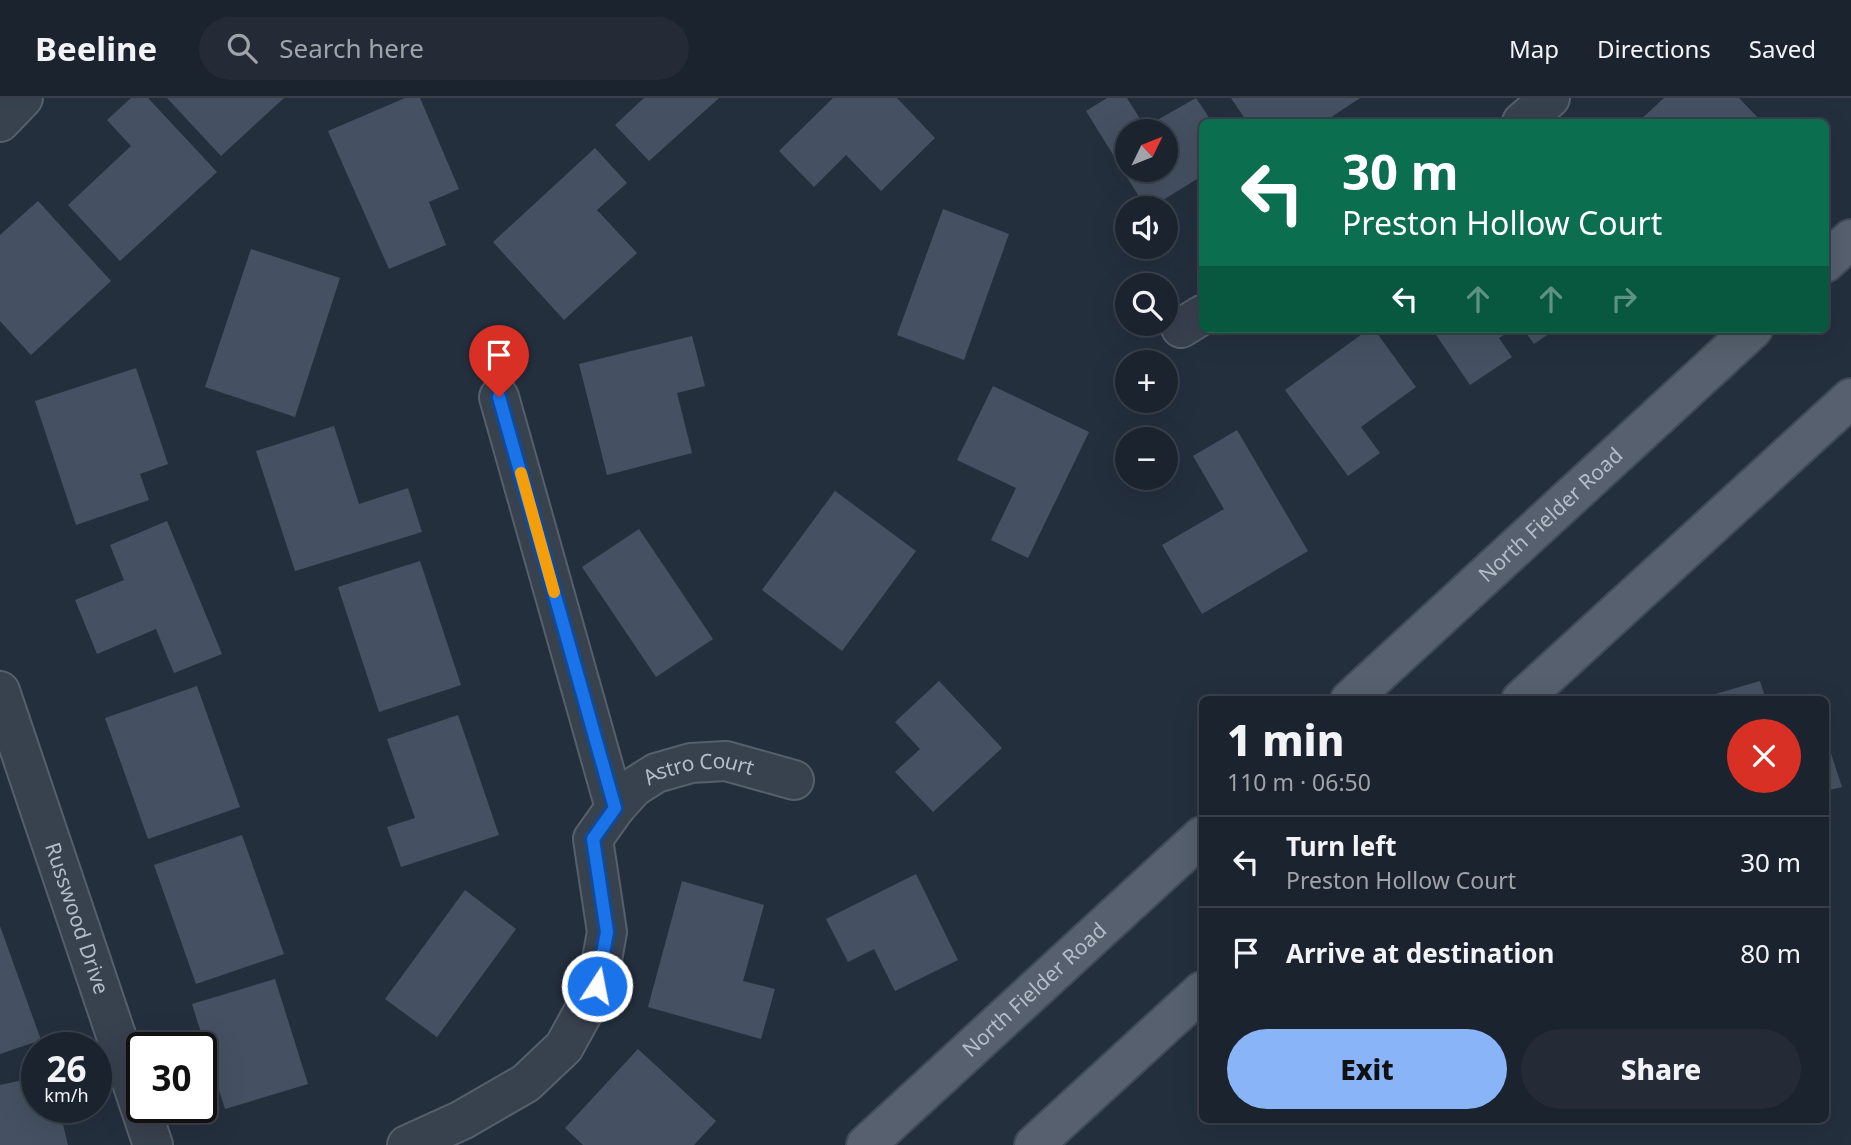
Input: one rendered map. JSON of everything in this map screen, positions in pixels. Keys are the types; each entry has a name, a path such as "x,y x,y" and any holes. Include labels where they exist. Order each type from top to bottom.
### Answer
{"main road":[{"path":"1829,259 1851,239"},
{"name":"North Fielder Road","path":"1354,696 1749,333"},
{"path":"1525,696 1851,398"},
{"name":"North Fielder Road","path":"866,1145 1199,839"},
{"path":"1034,1145 1199,994"}],"street":[{"path":"0,122 23,98"},
{"path":"1526,119 1550,98"},
{"path":"499,397 615,808"},
{"name":"Russwood Drive","path":"0,691 153,1145"},
{"name":"Astro Court","path":"407,1145 462,1120 526,1083 564,1047 597,986 607,932 593,839 634,787 656,773 691,763 726,761 793,780"}],"building":[{"path":"131,98 148,98 217,172 120,261 68,205 131,146 107,120"},
{"path":"167,98 284,98 221,156"},
{"path":"405,98 420,98 459,189 429,202 446,245 389,269 328,131"},
{"path":"644,98 719,98 649,161 615,125"},
{"path":"833,98 897,98 935,138 881,191 846,155 814,187 779,151"},
{"path":"1107,98 1127,98 1140,119 1115,119 1115,158 1086,111"},
{"path":"1196,98 1210,119 1199,119 1199,178 1170,196 1139,196 1130,182 1178,182 1178,119 1159,119"},
{"path":"1231,98 1360,98 1328,119 1245,119"},
{"path":"1664,98 1739,98 1759,119 1641,119"},
{"path":"595,148 627,183 597,210 637,253 564,320 493,242"},
{"path":"38,201 111,281 31,355 0,321 0,235"},
{"path":"943,209 1009,234 964,360 897,335"},
{"path":"251,249 340,278 295,417 205,387"},
{"path":"1363,333 1377,333 1416,387 1361,427 1380,453 1348,476 1285,390"},
{"path":"1435,333 1507,333 1499,338 1512,357 1470,385"},
{"path":"1526,333 1550,333 1534,344"},
{"path":"692,336 705,386 677,393 692,453 607,475 579,364"},
{"path":"136,368 168,464 140,474 149,500 76,525 35,401"},
{"path":"993,386 1089,432 1028,558 991,540 1016,488 957,460"},
{"path":"334,426 359,504 408,488 422,532 295,571 256,451"},
{"path":"1237,430 1308,551 1202,614 1162,545 1224,509 1193,456"},
{"path":"835,491 916,551 842,651 762,590"},
{"path":"167,521 222,654 174,673 156,629 97,654 75,600 124,580 110,545"},
{"path":"639,529 713,639 656,677 582,567"},
{"path":"420,561 461,685 379,712 338,587"},
{"path":"939,681 1002,748 933,812 895,772 920,749 895,722"},
{"path":"1760,681 1765,696 1708,696"},
{"path":"197,686 240,807 148,839 105,718"},
{"path":"458,715 499,835 401,867 387,827 415,818 387,739"},
{"path":"1829,747 1842,787 1829,790"},
{"path":"242,835 284,954 196,984 154,865"},
{"path":"916,874 958,960 895,991 874,949 848,962 826,919"},
{"path":"682,881 764,905 743,981 775,989 761,1039 648,1007"},
{"path":"465,890 516,929 437,1037 385,999"},
{"path":"0,926 38,1032 21,1032 21,1047 0,1054"},
{"path":"275,979 308,1084 225,1109 217,1084 217,1032 201,1032 192,1004"},
{"path":"638,1049 716,1121 694,1145 583,1145 565,1128"},
{"path":"21,1080 21,1123 63,1123 68,1145 0,1145 0,1085"}],"slow traffic":[{"path":"521,473 554,592"}],"route":[{"path":"499,397 615,808 593,839 607,932 597,986"}]}
